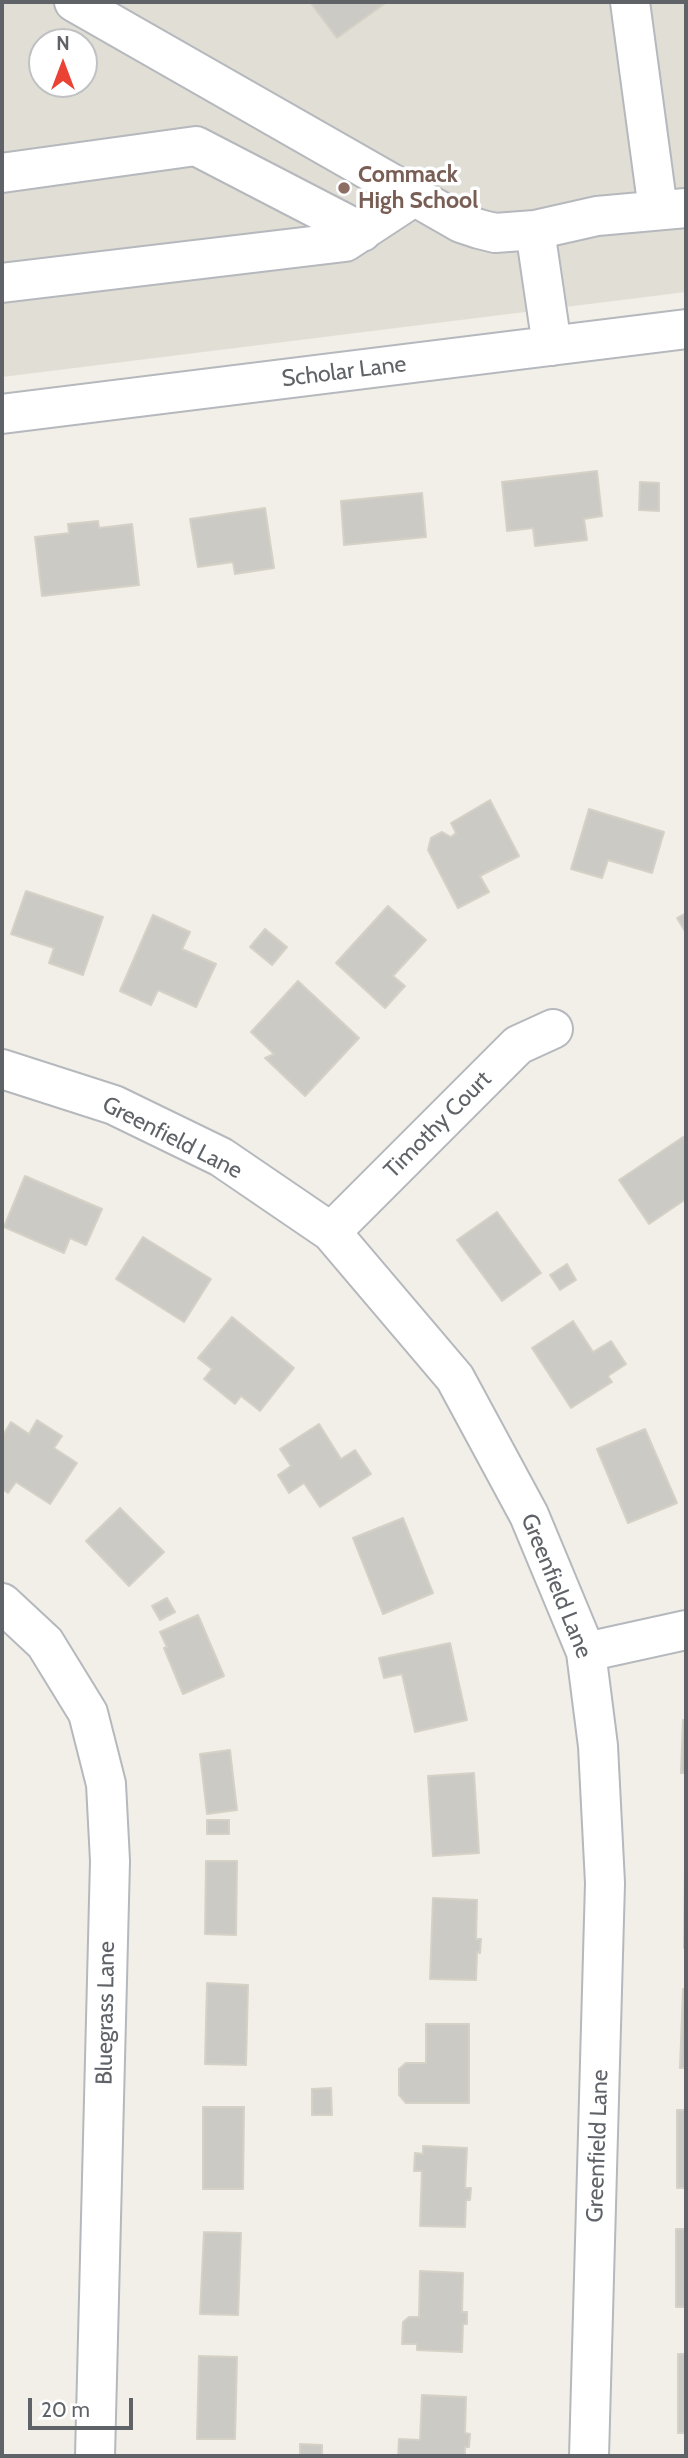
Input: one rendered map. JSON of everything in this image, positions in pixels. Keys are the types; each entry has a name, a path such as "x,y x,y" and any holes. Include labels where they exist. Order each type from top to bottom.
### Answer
{"street":[{"path":"74,2 461,223 495,233 535,230 597,216 672,209 630,2"},
{"path":"2,173 197,146 362,232"},
{"path":"2,283 345,242 415,196"},
{"path":"535,230 552,346"},
{"name":"Scholar Lane","path":"2,414 686,329"},
{"name":"Timothy Court","path":"331,1233 517,1045 553,1029"},
{"name":"Greenfield Lane","path":"2,1069 114,1105 221,1157 331,1233 455,1378 529,1515 586,1652 598,1746 605,1883 589,2456"},
{"name":"Bluegrass Lane","path":"2,1603 45,1643 88,1713 106,1784 110,1861 95,2456"},
{"path":"586,1652 686,1630"}],"shaded area":[{"name":"Commack High School","path":"2,2 686,2 686,292 2,377"}],"building":[{"path":"310,2 387,2 337,38"},
{"path":"597,471 602,516 584,519 587,540 535,546 533,528 507,531 502,482"},
{"path":"640,482 659,483 659,511 639,510"},
{"path":"422,493 426,537 344,545 341,501"},
{"path":"265,508 274,568 235,574 233,562 198,567 190,519"},
{"path":"98,521 99,528 132,524 139,585 42,596 35,537 69,533 68,524"},
{"path":"490,800 519,856 480,876 489,892 458,908 428,850 431,838 442,832 451,837 456,833 451,823"},
{"path":"589,809 664,832 652,873 608,860 602,878 571,869"},
{"path":"26,891 103,917 83,975 49,963 54,948 11,934"},
{"path":"388,906 426,940 393,976 405,986 385,1008 336,963"},
{"path":"686,913 686,933 677,918"},
{"path":"153,915 190,932 182,949 216,964 196,1007 158,990 151,1005 120,991"},
{"path":"265,929 287,947 272,965 250,947"},
{"path":"298,981 359,1038 305,1096 265,1058 274,1054 251,1032"},
{"path":"683,1137 686,1142 686,1199 649,1224 619,1180"},
{"path":"25,1176 102,1209 86,1245 70,1238 64,1253 4,1227"},
{"path":"497,1212 541,1273 502,1301 457,1240"},
{"path":"143,1237 211,1279 184,1322 116,1279"},
{"path":"567,1264 576,1280 560,1290 550,1275"},
{"path":"232,1317 294,1368 260,1411 241,1396 235,1404 204,1379 212,1369 198,1358"},
{"path":"573,1321 593,1352 611,1341 626,1364 608,1376 612,1382 571,1408 532,1348"},
{"path":"37,1420 62,1436 54,1448 77,1463 50,1504 16,1482 8,1493 2,1489 2,1437 11,1422 29,1434"},
{"path":"319,1424 341,1459 355,1450 371,1474 320,1507 304,1483 289,1493 278,1475 291,1466 280,1449"},
{"path":"645,1429 677,1503 628,1523 597,1449"},
{"path":"120,1508 164,1552 129,1586 86,1541"},
{"path":"403,1518 433,1593 383,1614 353,1538"},
{"path":"167,1598 175,1612 160,1620 152,1606"},
{"path":"198,1615 224,1676 183,1694 160,1632"},
{"path":"450,1643 467,1720 415,1732 402,1674 384,1678 379,1658"},
{"path":"683,1720 686,1720 686,1773 681,1773"},
{"path":"230,1750 237,1810 207,1814 200,1754"},
{"path":"474,1773 479,1853 433,1856 428,1776"},
{"path":"207,1820 229,1820 229,1834 207,1834"},
{"path":"206,1861 237,1861 236,1935 205,1934"},
{"path":"685,1869 686,1948 684,1948"},
{"path":"433,1898 477,1900 476,1939 481,1939 480,1953 477,1952 476,1980 430,1979"},
{"path":"207,1983 248,1985 246,2065 205,2064"},
{"path":"683,1989 686,1989 686,2068 680,2068"},
{"path":"426,2024 469,2024 469,2103 406,2103 399,2095 399,2069 406,2063 426,2063"},
{"path":"331,2088 332,2115 312,2115 312,2089"},
{"path":"203,2107 244,2107 243,2189 203,2189"},
{"path":"677,2110 686,2110 686,2188 677,2188"},
{"path":"423,2146 467,2148 465,2188 471,2188 470,2200 466,2200 465,2227 420,2226 422,2171 414,2171 415,2153 423,2154"},
{"path":"676,2229 686,2229 686,2307 676,2307"},
{"path":"204,2232 241,2233 238,2315 200,2314"},
{"path":"420,2271 463,2273 462,2312 467,2312 467,2324 463,2324 462,2352 417,2350 417,2344 402,2344 403,2322 409,2317 419,2317"},
{"path":"678,2354 686,2354 686,2433 678,2433"},
{"path":"199,2356 237,2357 235,2439 197,2439"},
{"path":"422,2395 466,2397 465,2433 470,2434 465,2456 398,2456 399,2439 420,2440"},
{"path":"300,2444 322,2445 322,2456 300,2456"}],"place":[{"name":"Commack High School","path":"344,188"}]}
